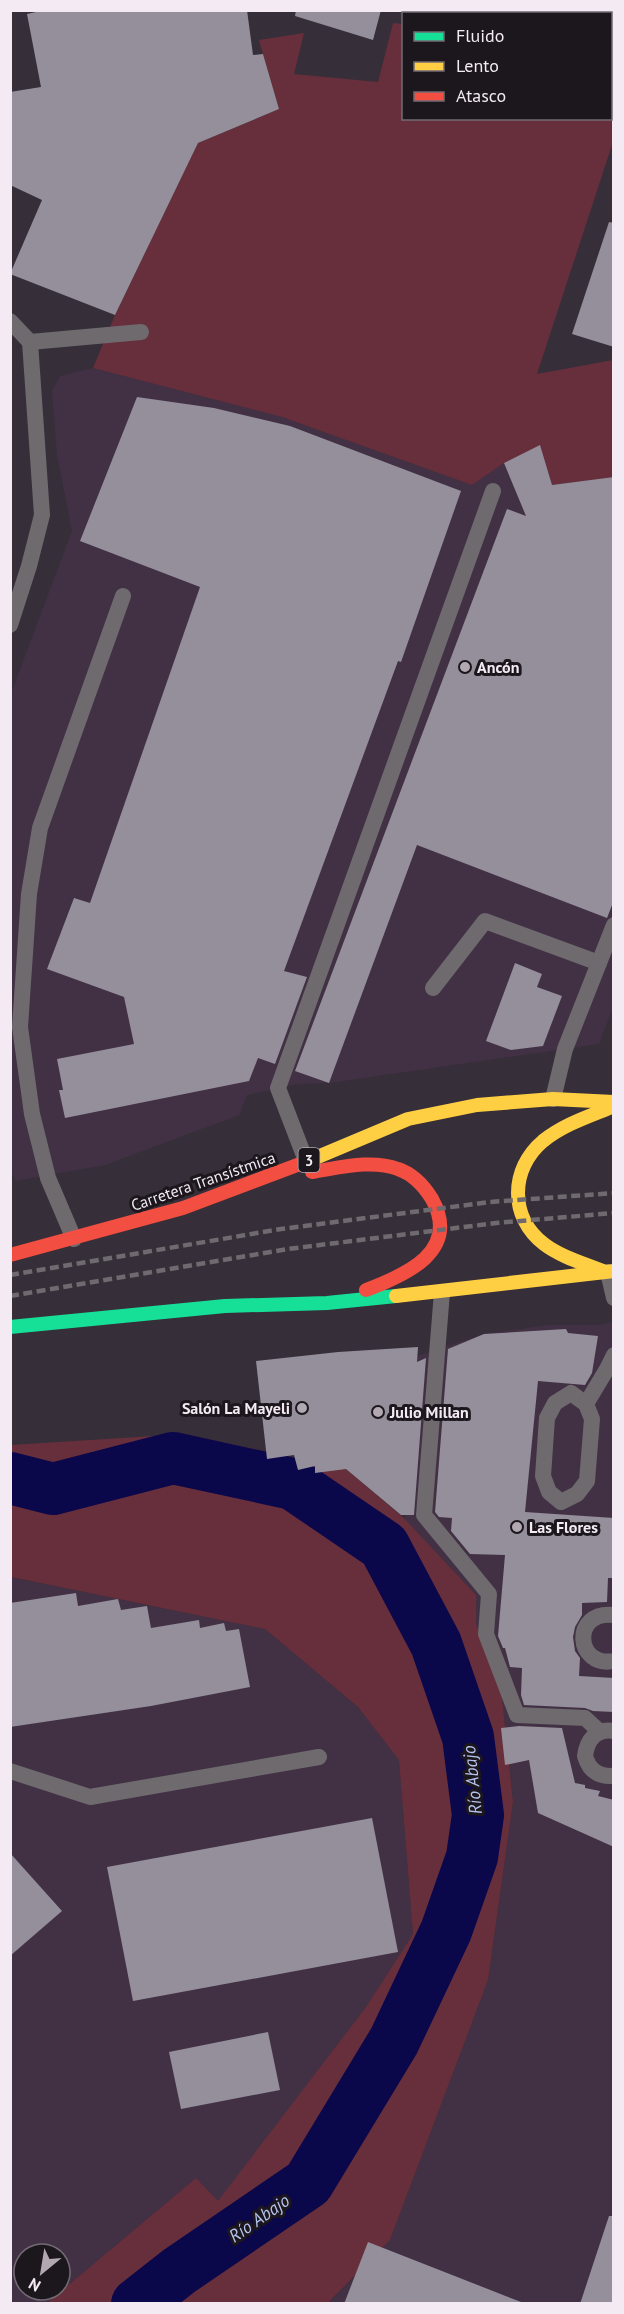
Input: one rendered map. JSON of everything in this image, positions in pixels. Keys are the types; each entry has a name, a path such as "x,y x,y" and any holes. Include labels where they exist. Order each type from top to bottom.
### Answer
{"main road":[{"name":"Carretera Transístmica","path":"10,1255 183,1208 267,1178 408,1119 477,1105 553,1100 614,1104"},
{"path":"611,1272 561,1254 532,1235 522,1221 517,1189 525,1160 545,1139 614,1104"},
{"path":"267,1178 362,1165 380,1165 412,1175 433,1198 440,1228 431,1253 404,1273 327,1303"},
{"path":"10,1327 225,1306 327,1303 611,1272"}],"lane":[{"path":"10,321 30,342 42,515 29,567 10,625"},
{"path":"30,342 141,332"},
{"path":"306,1161 278,1088 493,491"},
{"path":"74,1239 48,1178 32,1114 20,1027 29,894 40,828 123,596"},
{"path":"433,988 485,921 599,963"},
{"path":"553,1100 565,1049 614,926"},
{"path":"611,1272 614,1298"},
{"path":"442,1292 424,1515 489,1594 486,1634 517,1715 585,1718 607,1732"},
{"path":"586,1404 608,1369 614,1354"},
{"path":"572,1393 586,1404 592,1419 587,1481 577,1494 561,1502 549,1492 543,1476 548,1418 555,1403 572,1393"},
{"path":"614,1615 604,1614 591,1620 583,1633 583,1640 585,1648 594,1659 614,1660"},
{"path":"607,1732 594,1735 586,1748 585,1756 587,1763 597,1774 614,1776"},
{"path":"10,1771 90,1797 319,1757"}],"shaded area":[{"path":"393,23 402,24 402,120 612,120 613,63 613,142 537,374 613,360 614,475 610,478 550,485 551,481 539,446 504,463 472,485 282,417 93,368 115,315 198,143 279,109 259,40 304,33 294,74 378,82"},
{"path":"93,368 282,417 472,485 504,463 540,445 550,484 609,478 613,475 614,1004 599,1044 329,1083 296,1084 247,1095 239,1115 105,1165 16,1181 10,1170 10,696 72,531 57,455 52,391 60,376"},
{"path":"613,1322 613,2303 328,2304 390,2240 488,1980 513,1802 501,1688 475,1624 476,1595 405,1519 417,1356 484,1334 548,1325 597,1325"},
{"path":"185,1434 346,1469 405,1519 476,1595 476,1624 501,1688 513,1802 488,1980 390,2240 328,2303 47,2303 72,2302 72,2282 196,2178 218,2201 366,2007 413,1934 399,1760 358,1707 265,1629 11,1577 11,1445"},
{"path":"10,1577 265,1629 358,1707 399,1760 413,1934 366,2007 218,2202 196,2178 72,2282 72,2242 12,2242 12,2302 47,2303 11,2303"}],"building":[{"path":"45,10 247,10 253,55 263,54 279,109 198,143 115,315 10,274 42,200 10,185 10,92 41,87 27,14"},
{"path":"296,10 381,10 373,40 295,16"},
{"path":"609,222 614,223 614,347 572,334"},
{"path":"137,397 214,408 290,426 461,491 401,662 398,661 284,971 307,977 275,1064 258,1058 249,1081 65,1118 59,1090 63,1090 57,1059 134,1044 124,997 47,969 74,898 90,903 200,587 80,541"},
{"path":"540,445 552,485 614,477 614,900 607,918 417,845 329,1083 295,1071 507,509 526,516 504,463"},
{"path":"515,963 542,974 537,987 562,996 543,1046 511,1050 486,1041"},
{"name":"Las Flores","path":"566,1329 568,1333 598,1336 592,1373 585,1385 538,1381 525,1512 614,1518 614,1578 608,1578 607,1602 582,1603 582,1615 575,1627 573,1637 575,1651 580,1658 579,1676 614,1678 614,1712 524,1705 521,1695 522,1668 510,1667 505,1648 498,1636 505,1555 470,1554 451,1531 452,1518 439,1517 435,1512 448,1349 484,1334"},
{"path":"418,1347 417,1362 426,1358 414,1515 401,1515 346,1469 315,1473 315,1466 298,1470 294,1455 267,1459 256,1361 338,1352"},
{"path":"76,1593 78,1606 118,1599 121,1610 147,1606 151,1628 199,1620 200,1628 224,1623 226,1631 239,1629 250,1687 151,1706 10,1727 10,1603"},
{"path":"519,1726 562,1728 575,1783 600,1791 598,1796 614,1800 614,1847 538,1813 529,1760 505,1765 501,1728"},
{"path":"372,1818 398,1952 133,2001 107,1867"},
{"path":"10,1853 62,1911 10,1956"},
{"path":"268,2032 280,2090 181,2109 169,2052"},
{"path":"609,2216 614,2216 614,2304 580,2304"},
{"path":"368,2242 521,2302 520,2304 344,2304"}],"waterway":[{"name":"Río Abajo","path":"10,1478 53,1489 173,1458 293,1484 384,1546 436,1644 468,1737 478,1815 472,1857 446,1931 394,2041 308,2183 179,2271 137,2304"}],"railway":[{"path":"10,1275 281,1229 490,1202 614,1193"},
{"path":"10,1296 288,1249 496,1223 614,1213"}],"traffic: fast":[{"path":"10,1327 225,1306 327,1303 396,1296"}],"traffic: slow":[{"path":"308,1161 408,1119 477,1105 553,1099 614,1102"},
{"path":"603,1271 565,1256 544,1244 524,1220 518,1193 524,1165 543,1141 568,1125 614,1106"},
{"path":"396,1296 614,1271"}],"traffic: jam":[{"path":"10,1255 183,1208 308,1161"},
{"path":"312,1172 366,1164 388,1166 413,1177 432,1199 439,1217 440,1233 434,1247 412,1268 366,1290"}],"place":[{"name":"Ancón","path":"465,667"},
{"name":"Salón La Mayeli","path":"302,1408"},
{"name":"Julio Millan","path":"378,1412"},
{"name":"Las Flores","path":"517,1527"}]}
